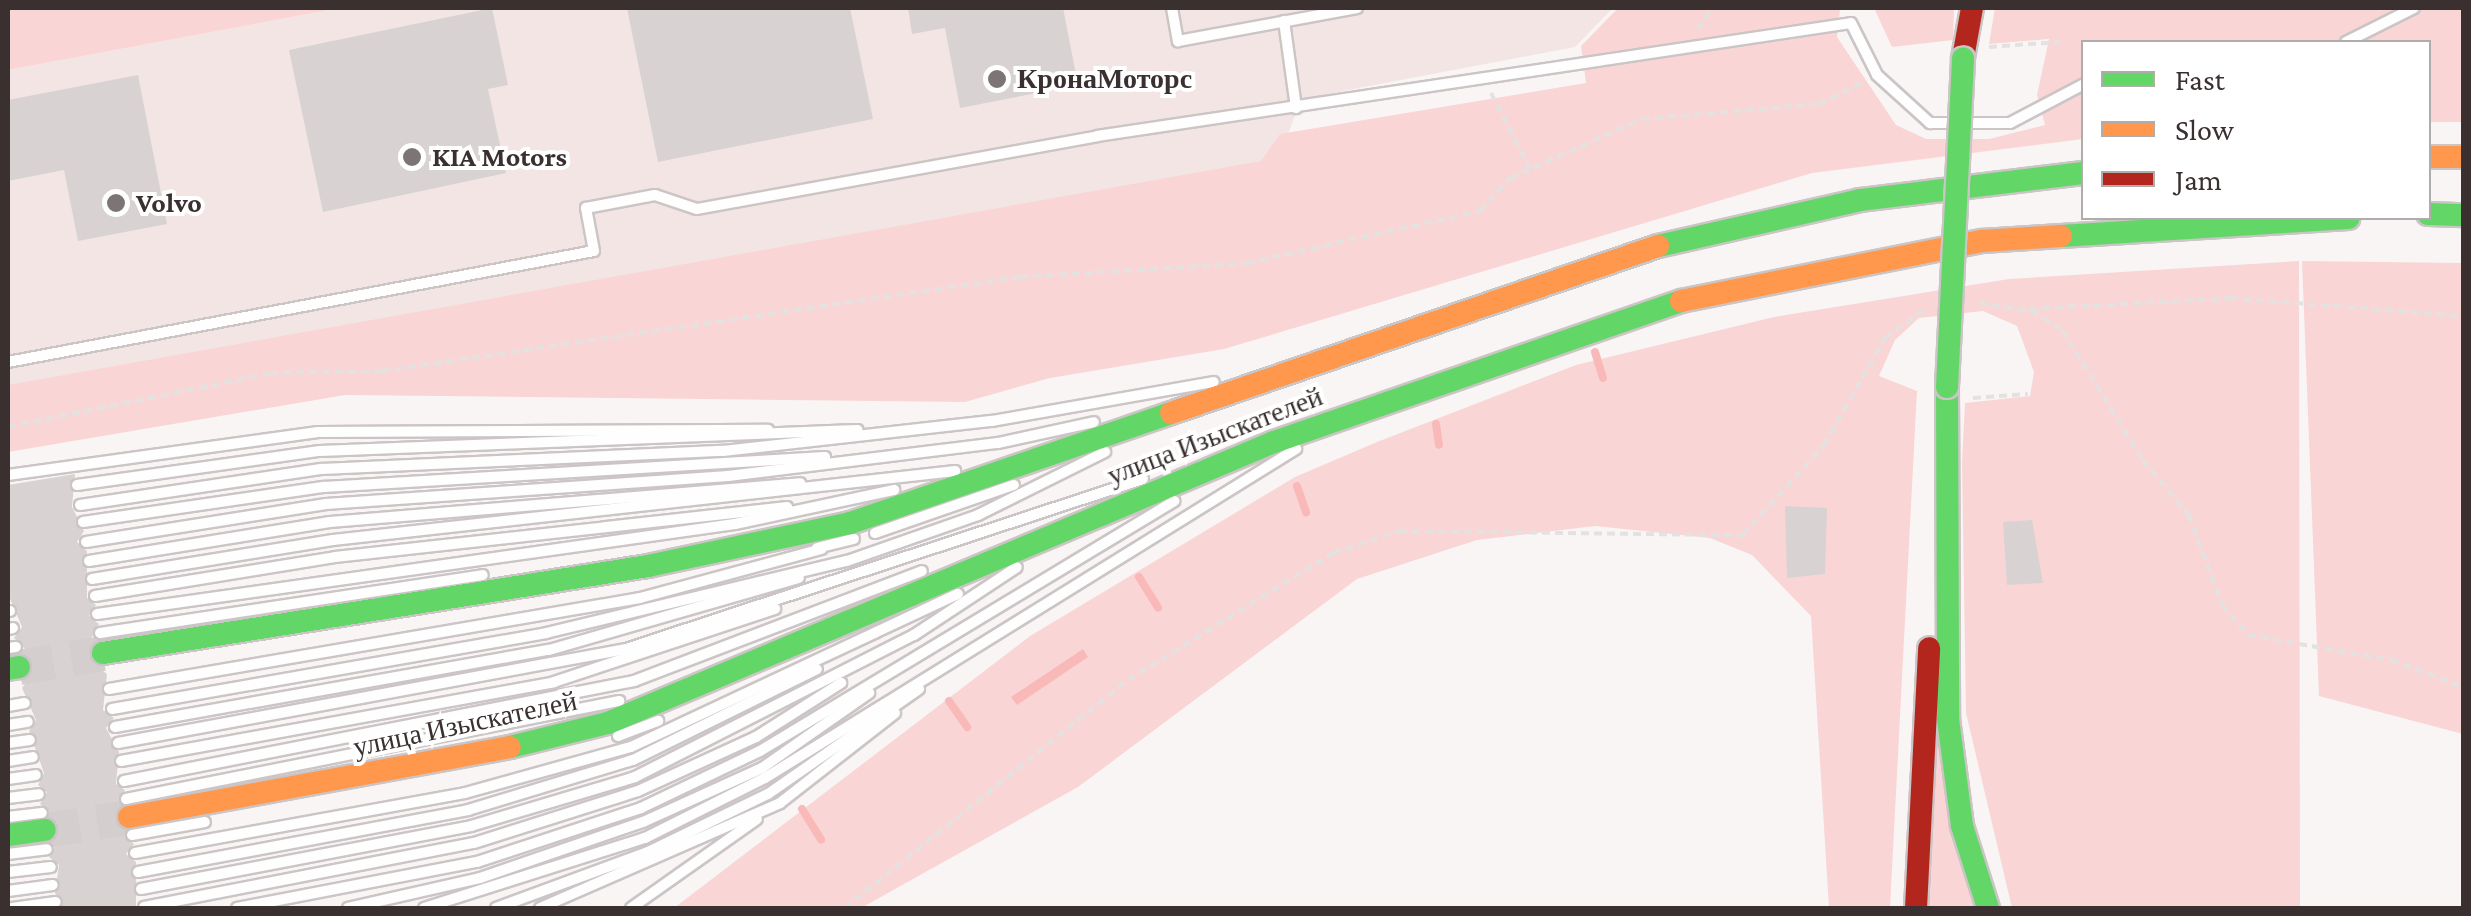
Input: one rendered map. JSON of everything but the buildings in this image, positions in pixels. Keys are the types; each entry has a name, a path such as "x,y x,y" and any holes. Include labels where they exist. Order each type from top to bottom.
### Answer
{"main road":[{"path":"1972,8 1963,58 1948,719 1962,826 1988,908"},
{"path":"2431,157 2464,157"},
{"name":"улица Изыскателей","path":"103,652 846,533 1017,465 1689,237 1860,200 2081,173"},
{"path":"2431,214 2464,215"},
{"name":"улица Изыскателей","path":"129,816 566,736 876,623 1118,506 1274,442 1654,306 1788,274 1982,241 2316,220"},
{"path":"1916,908 1954,393"},
{"path":"8,835 45,830"}],"lane":[{"path":"1172,8 1178,41 1357,8"},
{"path":"2350,40 2414,8"},
{"path":"1284,21 1296,108"},
{"path":"8,362 594,252 586,208 655,195 696,209 1296,108 1850,23 1877,75 1930,123 1964,128 2010,124 2081,86"},
{"path":"80,504 322,469 723,451 949,426 1284,376"},
{"path":"109,689 543,616 704,584 1128,440 1284,376"},
{"path":"86,542 326,504 728,476 951,449 1284,376"},
{"path":"236,908 477,862 641,808 760,751 1204,485 1338,420"},
{"path":"424,908 645,838 765,778 1338,420"},
{"path":"77,486 320,451 949,426"},
{"path":"8,475 318,432 838,431"},
{"path":"115,726 550,650 847,562 978,515 1128,440"},
{"path":"118,743 553,666 850,578 1145,478 1274,442"},
{"path":"83,522 324,487 951,449"},
{"path":"92,579 333,540 1017,465"},
{"path":"97,614 858,499 1017,465"},
{"path":"129,816 562,716 691,676 808,620 1145,478"},
{"path":"89,561 330,522 871,480"},
{"path":"94,596 335,558 858,499"},
{"path":"144,907 474,843 638,791 756,738 1027,560 1118,506"},
{"path":"103,652 540,600 846,533"},
{"path":"441,778 628,734 1027,560"},
{"path":"112,709 546,633 847,562"},
{"path":"120,761 554,682 712,636 850,578"},
{"path":"124,781 557,699 808,620"},
{"path":"135,853 464,793 632,747 876,623"},
{"path":"138,872 468,810 633,760 749,710 876,623"},
{"path":"141,889 471,826 635,777 914,636"},
{"path":"348,908 480,878 644,822 762,768 944,640"},
{"path":"632,908 780,803 977,645"},
{"path":"496,908 648,852 768,794 932,680"},
{"path":"8,706 24,703"},
{"path":"8,725 28,722"},
{"path":"8,744 30,740"},
{"path":"8,761 33,758"},
{"path":"8,779 36,775"},
{"path":"8,798 39,794"},
{"path":"540,908 780,803"},
{"path":"129,816 223,818"},
{"path":"8,817 45,830"},
{"path":"8,854 45,830"},
{"path":"8,872 50,867"},
{"path":"8,891 53,886"},
{"path":"12,908 56,902"}],"path":[{"path":"1985,48 2060,42"},
{"path":"8,427 270,373 400,368 1020,277 1247,263 1480,212 1530,169 1642,120 1819,104 1877,75"},
{"path":"1485,81 1530,169"},
{"path":"1960,302 2022,310 2230,298 2464,316"},
{"path":"845,908 1128,680 1333,553 1399,530 1743,536 1824,445 1885,338 1941,306"},
{"path":"2022,310 2062,330 2142,460 2190,515 2222,605 2248,635 2391,660 2464,686"},
{"path":"1954,393 2028,394"}],"shaded area":[{"path":"8,8 340,8 8,70"},
{"path":"340,8 1613,8 1575,47 1301,99 1278,161 8,388 8,70"},
{"path":"1618,8 1854,8 1840,10 1837,37 1896,125 1926,139 1989,139 2045,125 2037,95 2049,39 1989,44 1995,8 2463,8 2463,122 2431,122 2431,40 2081,40 2081,139 1812,173 1224,349 1050,378 965,402 345,395 8,452 8,385 1261,161 1280,134 1586,83 1581,46"},
{"path":"1874,8 1954,8 1953,40 1892,47"},
{"path":"2299,261 2300,908 2012,908 1966,713 1962,463 1965,403 2030,396 2034,372 2017,326 1983,311 1919,318 1895,340 1879,376 1917,391 1890,908 1829,908 1811,616 1752,555 1710,538 1595,526 1477,540 1357,579 1078,787 861,908 674,908 1030,636 1295,477 1377,442 1576,365 1774,317 2009,279"},
{"path":"2302,261 2463,263 2463,734 2319,696"},
{"path":"1083,649 1088,657 1017,705 1011,697"},
{"path":"1933,721 1979,908 1924,908"}],"waterway":[{"path":"1595,352 1603,378"},
{"path":"1436,424 1439,445"},
{"path":"1297,486 1306,512"},
{"path":"1139,577 1158,607"},
{"path":"949,701 967,727"},
{"path":"802,809 821,839"}],"tunnel":[{"path":"19,667 103,653"},
{"path":"45,830 129,817"}],"traffic: fast":[{"path":"1947,387 1963,58"},
{"path":"1658,246 1860,200 2081,173"},
{"path":"2431,214 2464,215"},
{"path":"2061,236 2316,220"},
{"path":"510,747 608,723 1274,442 1681,301"},
{"path":"1947,387 1948,719 1962,826 1988,908"},
{"path":"103,653 648,566 850,523 1171,413"},
{"path":"8,669 19,667"},
{"path":"8,835 45,830"}],"traffic: slow":[{"path":"2431,157 2464,157"},
{"path":"1681,301 1982,241 2061,236"},
{"path":"1171,413 1658,246"},
{"path":"129,817 510,747"}],"traffic: jam":[{"path":"1963,58 1972,8"},
{"path":"1916,908 1929,648"}],"place":[{"name":"КронаМоторс","path":"997,79"},
{"name":"KIA Motors","path":"412,157"},
{"name":"Volvo","path":"116,203"}]}
